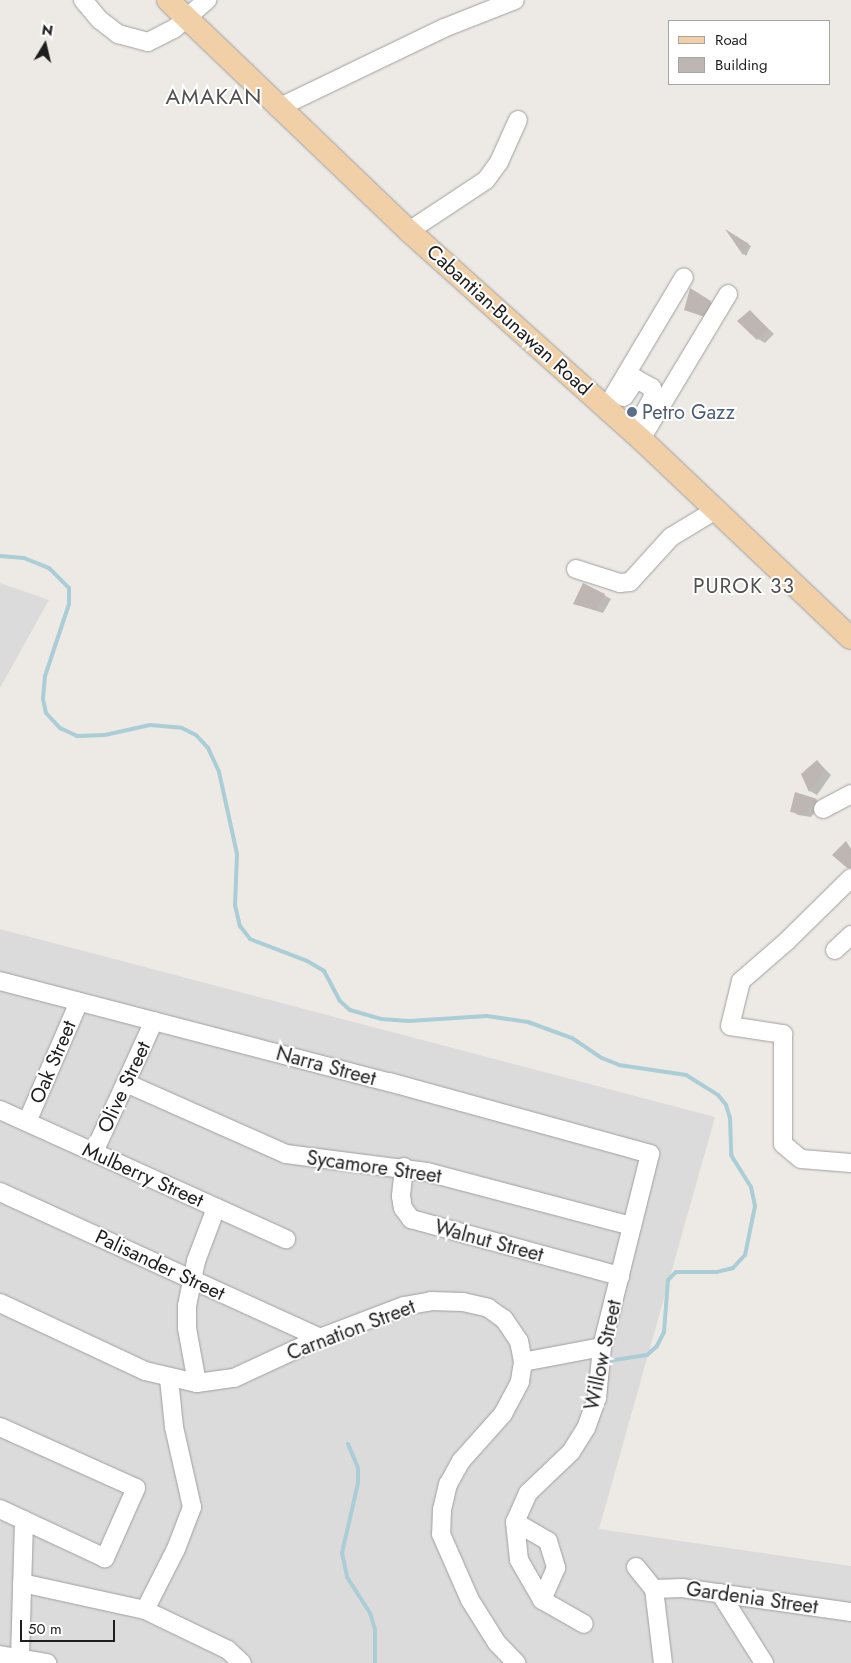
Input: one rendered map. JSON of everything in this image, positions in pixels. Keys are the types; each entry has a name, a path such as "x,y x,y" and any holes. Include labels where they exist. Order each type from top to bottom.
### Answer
{"main road":[{"name":"Cabantian-Bunawan Road","path":"168,0 278,108 409,231 717,509 851,638"}],"street":[{"path":"83,0 100,20 118,34 134,41 161,38 188,18 206,0"},
{"path":"278,108 444,28 515,0"},
{"path":"409,231 486,180 499,162 518,120"},
{"path":"610,412 684,278"},
{"path":"637,436 728,294"},
{"path":"610,412 636,379 652,388 653,397 637,436"},
{"path":"576,569 620,583 630,582 671,537 717,509"},
{"path":"823,809 851,794"},
{"path":"851,878 787,941 741,981 730,1026 783,1034 783,1144 800,1159 851,1163"},
{"path":"835,950 851,935"},
{"name":"Narra Street","path":"0,981 650,1154"},
{"name":"Oak Street","path":"27,1122 79,1002"},
{"name":"Olive Street","path":"94,1152 154,1021"},
{"name":"Sycamore Street","path":"126,1083 286,1154 404,1167 632,1226"},
{"name":"Mulberry Street","path":"0,1110 286,1239"},
{"name":"Willow Street","path":"515,1522 528,1493 571,1452 586,1428 599,1390 602,1347 650,1154"},
{"name":"Walnut Street","path":"404,1167 401,1196 403,1208 411,1219 620,1276"},
{"name":"Palisander Street","path":"0,1192 320,1338"},
{"path":"197,1383 187,1328 191,1280 216,1208"},
{"name":"Carnation Street","path":"0,1303 169,1379 197,1383 234,1378 320,1338 404,1306 431,1301 463,1302 488,1308 504,1319 519,1341 524,1362"},
{"path":"516,1663 497,1643 470,1600 441,1534 442,1509 448,1484 461,1461 514,1396 524,1362 602,1347"},
{"path":"146,1610 176,1549 192,1507 174,1427 169,1379"},
{"path":"0,1427 136,1488 105,1558 0,1509"},
{"path":"20,1657 24,1520"},
{"path":"515,1522 519,1560 542,1600 584,1624"},
{"path":"515,1522 548,1541 556,1568 542,1600"},
{"path":"636,1567 654,1588 664,1663"},
{"path":"22,1583 146,1610 228,1650 242,1663"},
{"name":"Gardenia Street","path":"654,1588 672,1587 851,1612"},
{"path":"720,1593 764,1663"},
{"path":"0,1656 20,1657 47,1663"}],"shaded area":[{"path":"0,583 49,600 0,688"},
{"path":"0,929 715,1117 599,1529 851,1566 851,1663 0,1663"}],"building":[{"path":"725,229 749,244 743,255"},
{"path":"690,288 711,301 702,316 684,310"},
{"path":"750,310 768,329 757,340 737,321"},
{"path":"583,583 605,594 596,610 573,604"},
{"path":"817,760 825,770 809,792 801,774"},
{"path":"795,792 817,799 804,814 790,812"},
{"path":"846,841 851,849 851,868 847,868 832,855"}],"waterway":[{"path":"0,556 24,558 49,568 69,588 69,604 45,676 43,699 46,713 60,728 77,736 105,735 150,725 182,728 196,735 208,748 219,772 237,854 235,905 240,926 250,939 307,961 324,971 340,1001 350,1010 381,1019 409,1021 487,1016 528,1022 572,1038 602,1058 619,1065 686,1075 718,1095 726,1105 730,1118 731,1155 751,1187 755,1206 745,1255 733,1268 717,1272 676,1272 668,1280 664,1332 657,1346 647,1355 607,1361"},
{"path":"348,1444 358,1468 358,1483 342,1553 347,1577 370,1613 375,1629 375,1663"}],"place":[{"name":"Petro Gazz","path":"632,412"}],"district":[{"name":"AMAKAN","path":"214,97"},
{"name":"PUROK 33","path":"744,586"}]}
